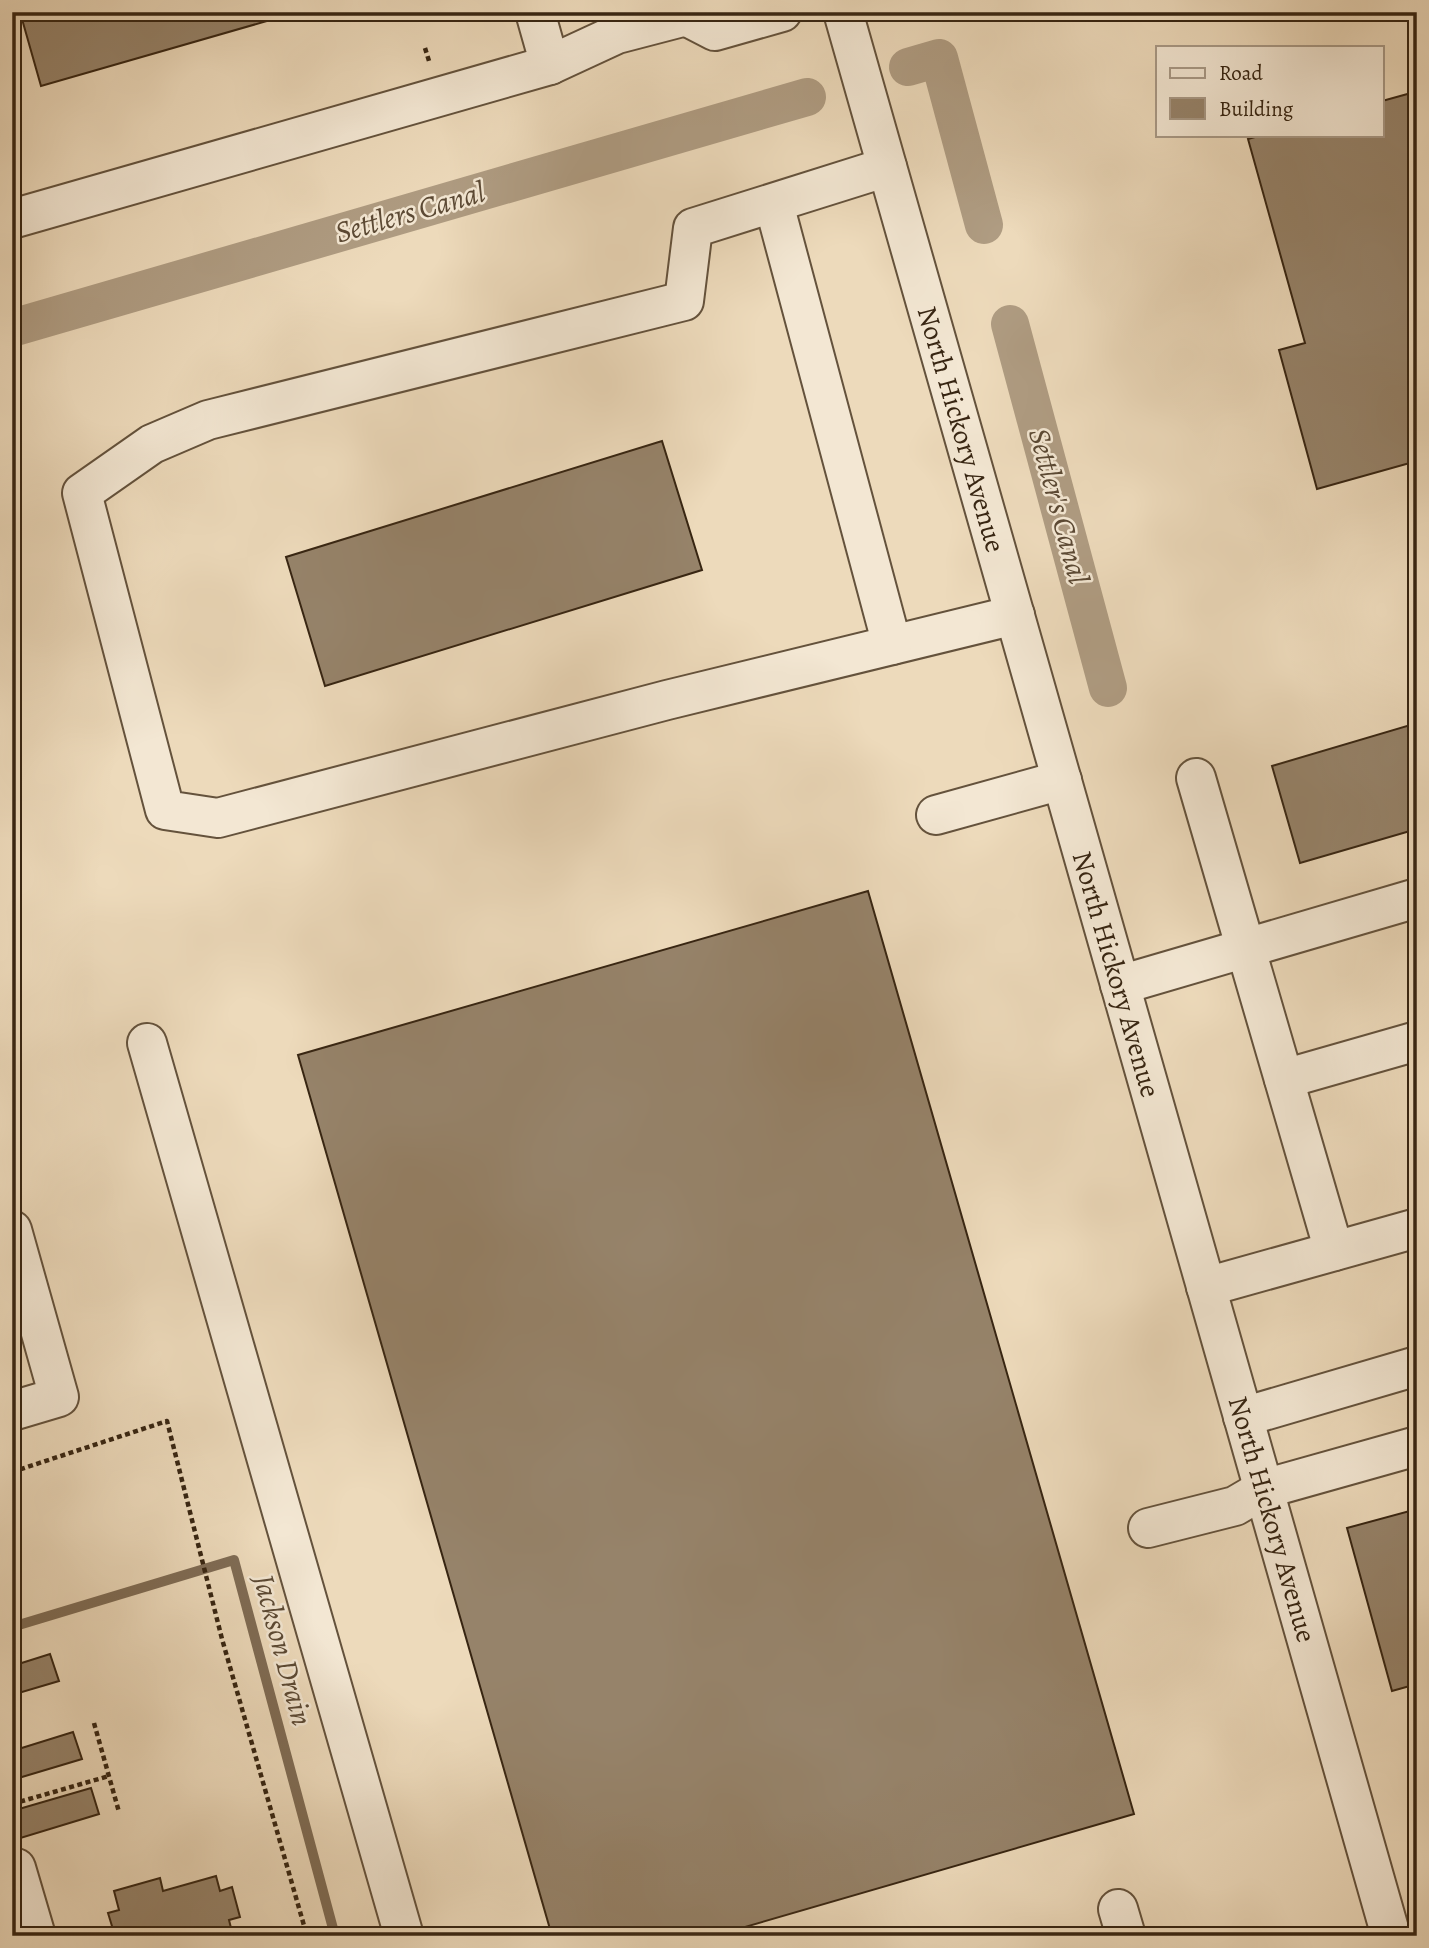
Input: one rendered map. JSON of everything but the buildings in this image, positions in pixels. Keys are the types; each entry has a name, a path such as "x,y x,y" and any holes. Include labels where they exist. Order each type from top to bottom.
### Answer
{"street":[{"path":"535,12 550,65"},
{"path":"12,219 550,65 617,34 687,14 715,31 782,12"},
{"name":"North Hickory Avenue","path":"843,12 1391,1936"},
{"path":"887,167 693,228 684,301 208,420 152,444 82,493 165,810 218,818 653,703 1015,615"},
{"path":"774,204 892,645"},
{"path":"1196,778 1334,1251"},
{"path":"936,815 1062,780"},
{"path":"1120,985 1417,898"},
{"path":"1284,1079 1417,1041"},
{"path":"147,1043 404,1936"},
{"path":"1206,1287 1417,1228"},
{"path":"12,1230 59,1397 12,1411"},
{"path":"1243,1417 1417,1366"},
{"path":"1148,1528 1235,1506 1264,1489 1417,1446"},
{"path":"12,1870 16,1868 36,1936"}],"path":[{"path":"12,1472 167,1421 222,1639 307,1936"},
{"path":"94,1723 119,1812"},
{"path":"12,1804 108,1776"}],"waterway":[{"name":"Settler's Canal","path":"908,67 939,58 984,225"},
{"name":"Settlers Canal","path":"12,328 807,97"},
{"name":"Settler's Canal","path":"1010,324 1108,688"},
{"name":"Jackson Drain","path":"12,1627 234,1560 335,1936"}]}
